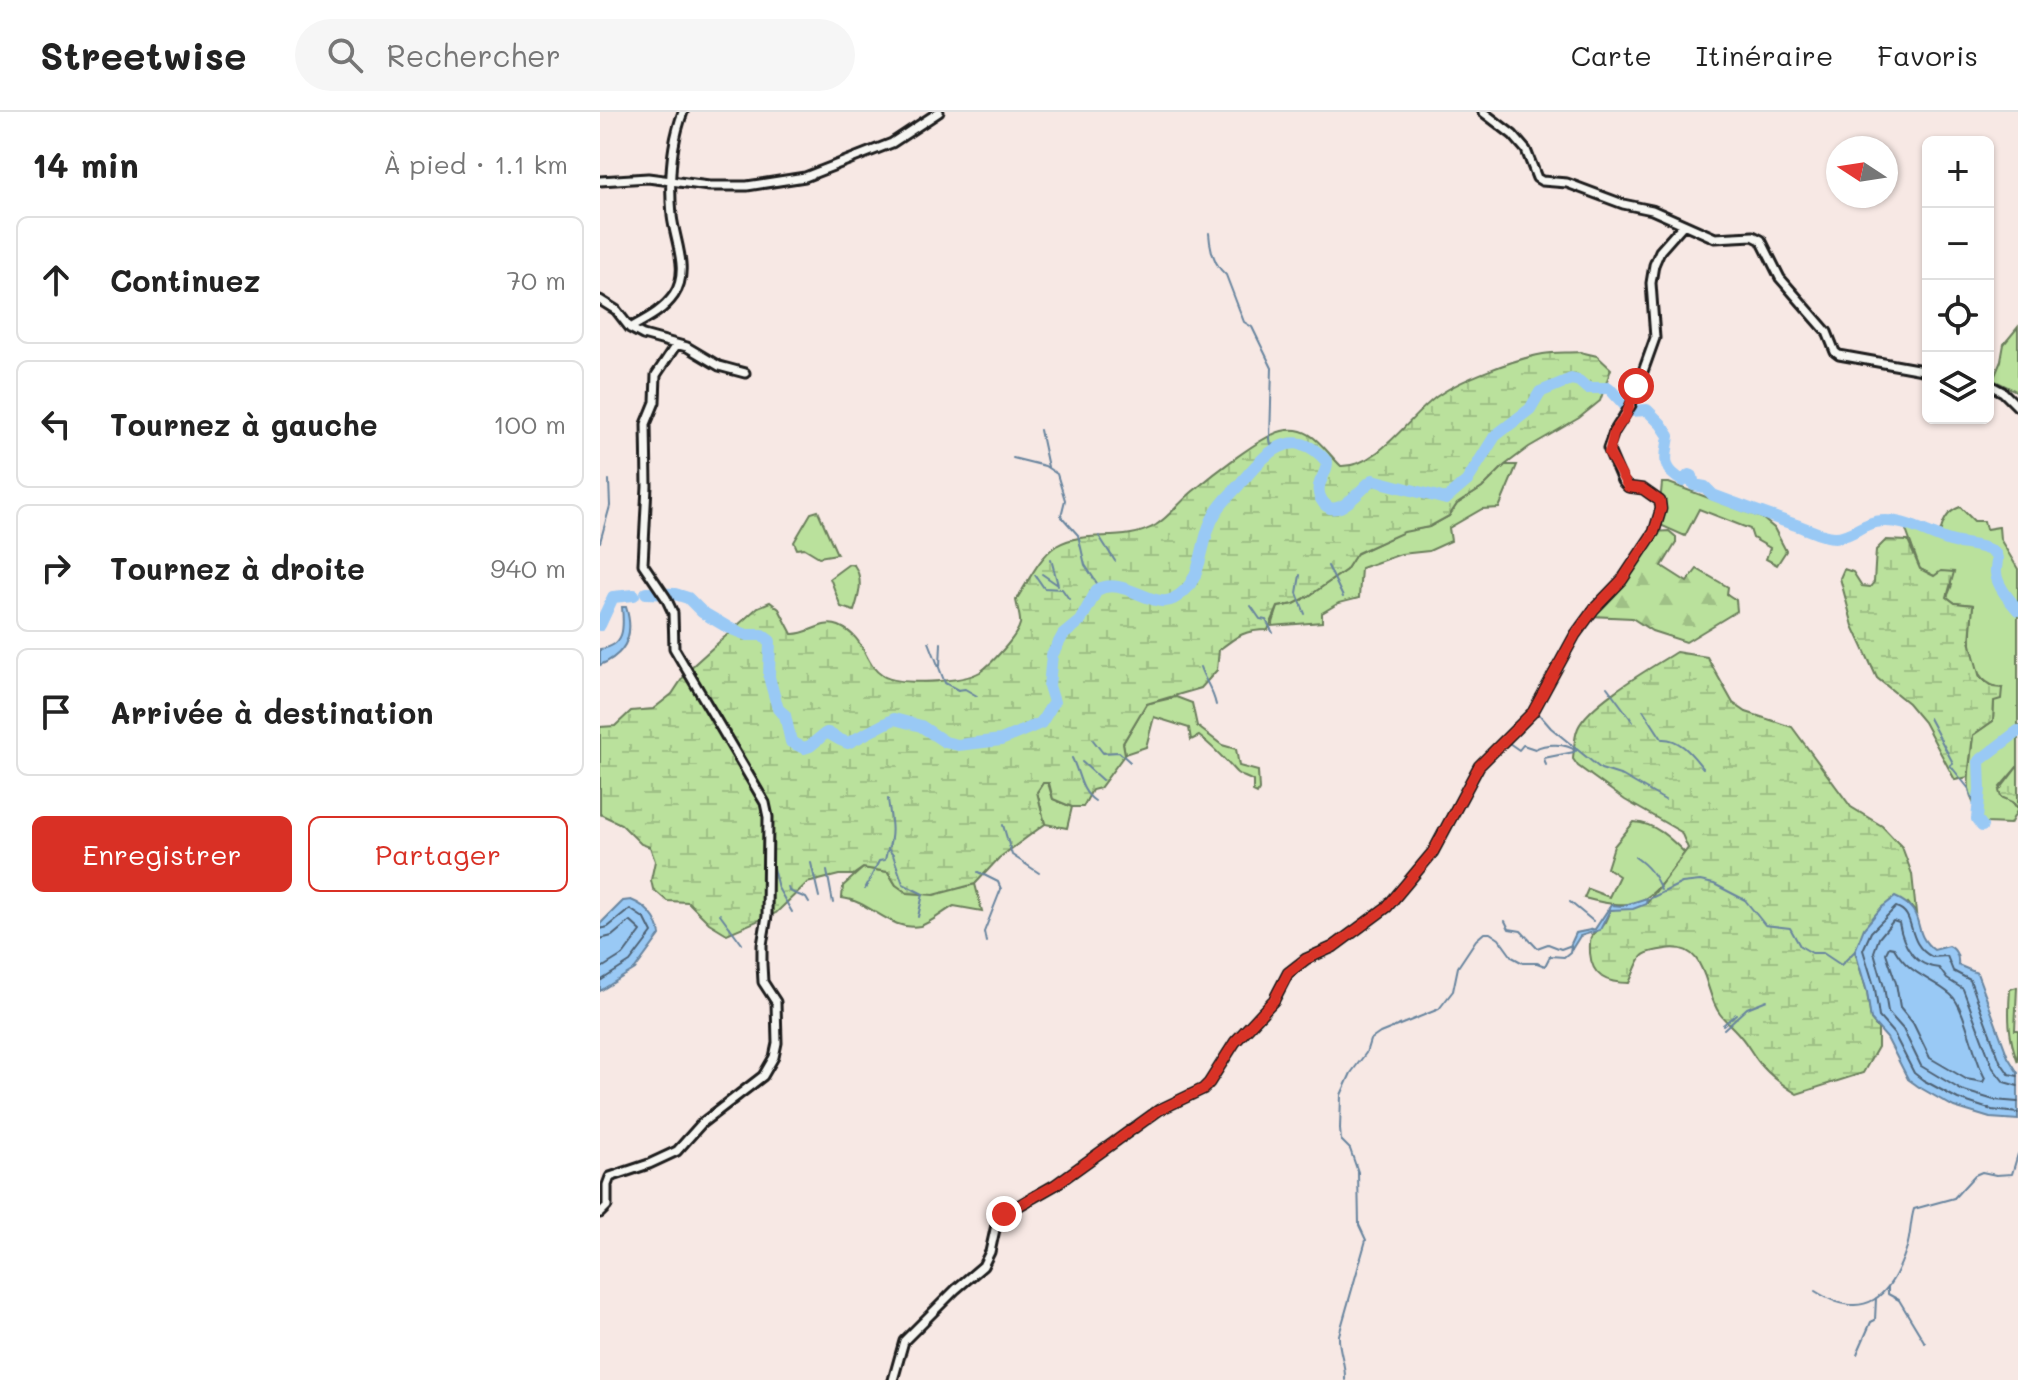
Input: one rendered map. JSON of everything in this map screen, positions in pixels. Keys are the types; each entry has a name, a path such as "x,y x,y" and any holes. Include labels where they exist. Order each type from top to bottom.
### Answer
{"street":[{"path":"630,328 662,309 680,283 679,250 672,217 672,181 677,127 683,112"},
{"path":"600,181 627,178 709,186 747,186 805,177 892,143 939,112"},
{"path":"1483,112 1513,135 1526,150 1537,178 1542,181 1567,183 1623,204 1652,210 1715,238 1753,236 1761,240 1780,278 1827,332 1835,352 1922,370"},
{"path":"893,1380 904,1341 983,1266 990,1252 996,1225 1004,1214 1055,1185 1159,1110 1209,1083 1235,1042 1274,1000 1288,973 1306,959 1333,947 1387,907 1433,852 1479,766 1533,712 1575,635 1594,609 1622,580 1658,524 1660,501 1643,489 1628,487 1622,481 1608,448 1631,405 1655,338 1651,283 1654,265 1660,251 1683,225"},
{"path":"600,300 616,310 630,328 643,335 687,347 719,366 745,373"},
{"path":"600,1213 607,1206 610,1177 677,1151 702,1123 763,1076 774,1057 777,1043 776,1002 763,982 762,964 767,916 768,817 765,803 674,648 673,613 643,564 646,424 655,402 656,375 676,345"},
{"path":"1994,387 2018,407"}],"green space":[{"path":"2018,327 2018,392 1994,380 2004,344"},
{"path":"1580,352 1597,356 1611,369 1600,401 1505,465 1482,488 1457,504 1449,516 1429,527 1404,532 1357,553 1346,570 1309,596 1294,604 1278,607 1268,630 1241,635 1219,650 1217,670 1201,688 1146,704 1123,743 1125,754 1100,788 1092,790 1083,807 1072,807 1053,799 1049,783 1043,783 1037,792 1045,824 999,858 975,884 934,895 907,893 896,885 888,872 863,868 853,875 807,883 776,913 727,934 709,923 688,902 667,901 653,889 651,880 655,861 650,847 641,844 621,824 600,814 600,727 615,726 631,711 653,709 672,694 688,670 758,607 770,602 779,609 792,634 827,624 839,626 855,637 877,671 892,679 932,682 972,675 990,663 1018,630 1020,622 1016,600 1039,564 1056,546 1080,538 1130,534 1156,525 1223,467 1273,434 1301,431 1316,440 1341,466 1355,464 1382,449 1428,404 1461,383 1489,370 1531,357"},
{"path":"1505,465 1517,465 1499,508 1482,509 1449,528 1451,541 1429,551 1401,554 1361,568 1359,598 1339,603 1322,613 1322,622 1272,626 1278,607 1294,604 1309,596 1346,570 1356,554 1404,531 1429,527 1449,516 1457,504 1482,488"},
{"path":"1662,483 1762,518 1774,528 1786,551 1777,565 1766,559 1770,548 1753,538 1750,529 1699,509 1685,536 1658,524"},
{"path":"1960,507 1974,521 1984,521 1986,529 1999,527 2000,539 2018,569 2018,766 2000,787 2018,809 2010,824 1985,823 1969,791 1973,735 1993,721 1994,701 2002,688 1981,677 1975,667 1971,642 1973,605 1955,603 1947,597 1952,585 1920,569 1906,530 1910,524 1915,529 1939,536 1946,518"},
{"path":"818,511 837,554 819,557 804,548 797,549 794,542 811,513"},
{"path":"1669,531 1676,537 1676,543 1662,566 1687,582 1697,569 1728,587 1727,594 1736,600 1737,611 1686,642 1652,631 1632,618 1591,616 1614,590 1654,532"},
{"path":"1886,540 1908,541 1920,569 1934,576 1941,571 1954,572 1947,597 1955,603 1973,605 1970,641 1980,678 1993,687 2002,688 2001,699 1994,701 1993,721 1973,735 1968,777 1955,780 1924,722 1908,703 1877,678 1853,626 1840,578 1844,569 1853,572 1862,586 1870,587 1874,582 1876,550"},
{"path":"849,564 854,565 860,582 854,611 841,607 830,578"},
{"path":"1676,652 1707,657 1733,703 1746,712 1792,727 1851,807 1882,826 1902,847 1912,874 1916,913 1908,903 1855,951 1867,992 1871,1020 1878,1029 1878,1047 1863,1073 1797,1094 1788,1088 1763,1067 1720,1014 1698,961 1680,949 1644,955 1629,983 1608,980 1594,968 1590,939 1604,923 1610,910 1647,903 1688,848 1681,832 1625,800 1578,766 1573,759 1576,735 1584,718 1608,697"},
{"path":"1176,697 1192,703 1197,726 1222,745 1236,749 1239,766 1258,771 1257,794 1253,792 1253,781 1237,773 1204,740 1199,736 1191,740 1189,728 1154,717 1146,747 1125,754 1123,743 1146,704"},
{"path":"2018,766 2018,809 2013,802 2001,797 1999,791"},
{"path":"1043,782 1048,783 1053,799 1072,807 1067,828 1045,824 1037,792"},
{"path":"1634,822 1656,829 1685,853 1663,882 1644,899 1620,904 1584,898 1588,889 1609,897 1619,876 1607,868 1614,846"},
{"path":"863,868 888,872 896,885 959,888 975,884 982,911 954,906 920,926 900,925 862,904 842,898 843,886"},
{"path":"2017,987 2015,1030 2018,1030 2018,1062 2009,1017 2010,989"}],"water":[{"path":"622,607 626,607 629,617 629,635 622,649 600,665 600,649 614,644 621,635"},
{"path":"1895,897 1912,909 1922,936 1934,950 1949,946 1954,949 1958,965 1977,973 2008,1057 2018,1073 2018,1120 1990,1118 1954,1107 1919,1087 1908,1079 1887,1038 1871,1020 1867,992 1855,951 1864,928"},
{"path":"1647,898 1646,904 1633,909 1610,910 1600,930 1580,936 1572,949 1570,946 1576,933 1595,929 1611,905 1622,906"},
{"path":"631,900 650,913 660,935 635,969 600,991 600,924 623,901"}],"waterway":[{"path":"1209,233 1216,262 1226,275 1244,322 1252,327 1272,368 1270,439 1271,444 1279,447"},
{"path":"646,593 675,594 688,598 702,612 729,628 747,635 762,635 770,641 769,677 778,709 785,715 791,742 804,748 826,733 848,743 894,719 921,726 945,742 958,745 1001,740 1041,723 1054,702 1049,686 1052,655 1063,635 1080,621 1097,590 1117,587 1165,601 1184,592 1196,572 1217,510 1258,463 1279,447 1302,444 1327,462 1319,486 1321,499 1327,506 1341,507 1373,480 1446,499 1467,481 1495,436 1530,409 1540,392 1571,379 1587,388 1609,388 1630,411 1647,410 1669,436 1666,462 1671,472 1683,481 1692,476 1694,485 1705,487 1713,495 1826,536 1846,535 1875,522 1885,521 1992,551 1997,558 1999,583 2018,610"},
{"path":"1040,430 1048,467"},
{"path":"1013,458 1045,466 1057,474 1065,500 1061,516 1078,535 1085,565 1100,588"},
{"path":"600,542 610,506 609,480"},
{"path":"1099,536 1115,561"},
{"path":"1051,559 1058,585"},
{"path":"1328,566 1343,597"},
{"path":"1042,574 1058,585"},
{"path":"1035,575 1044,588 1062,589 1069,599"},
{"path":"1300,575 1297,593 1305,614"},
{"path":"600,625 613,597 634,595"},
{"path":"1251,606 1260,619 1266,620 1273,633"},
{"path":"929,642 945,683 977,696"},
{"path":"940,666 941,643"},
{"path":"1200,667 1216,705"},
{"path":"1607,687 1633,722"},
{"path":"1643,710 1662,739 1680,744 1703,768"},
{"path":"1538,713 1551,728 1601,769 1623,776 1665,800"},
{"path":"1929,718 1953,763 1950,765 1969,789 1972,799 1979,800"},
{"path":"1982,826 1977,819 1979,761 2018,731"},
{"path":"1093,740 1103,753 1119,752 1130,762"},
{"path":"1509,743 1519,750 1523,745 1535,749 1556,745 1576,751"},
{"path":"1546,765 1544,758 1574,752"},
{"path":"1072,758 1083,787 1095,801"},
{"path":"1082,762 1102,780"},
{"path":"888,799 892,830 888,849 903,884 923,894 918,917"},
{"path":"1003,825 1012,855 1039,873"},
{"path":"865,889 879,861 885,860 887,851"},
{"path":"1635,857 1651,871 1661,890"},
{"path":"811,863 819,897"},
{"path":"772,864 778,888 792,912"},
{"path":"827,871 833,903"},
{"path":"978,872 998,882 1001,889 984,932 986,942"},
{"path":"1647,900 1682,883 1700,881 1714,884 1745,900 1765,925 1790,928 1800,946 1812,953 1823,953 1841,965 1855,951"},
{"path":"788,887 789,891 806,898 809,903"},
{"path":"1570,902 1593,921"},
{"path":"720,914 742,944"},
{"path":"1505,921 1509,929 1521,931 1537,948 1548,944 1561,949 1569,946"},
{"path":"1345,1380 1339,1335 1366,1240 1359,1225 1358,1172 1350,1149 1341,1140 1340,1129 1341,1095 1351,1073 1366,1053 1370,1040 1439,1009 1453,991 1458,967 1484,933 1499,939 1512,957 1523,963 1545,966 1550,956 1564,957 1571,946"},
{"path":"1724,1029 1747,1008 1767,1000"},
{"path":"1723,1025 1736,1014"},
{"path":"1815,1291 1848,1305 1874,1300 1884,1291 1901,1265 1914,1209 1954,1198 1975,1175 1982,1172 2012,1174 2018,1154"},
{"path":"1888,1287 1888,1294 1899,1300 1925,1343"},
{"path":"1857,1354 1871,1322 1875,1320 1876,1298"}],"route":[{"path":"1004,1214 1055,1185 1159,1110 1203,1089 1235,1042 1274,1000 1288,973 1306,959 1333,947 1387,907 1424,864 1479,766 1526,722 1551,677 1565,659 1575,635 1594,609 1622,580 1658,524 1660,501 1655,495 1643,489 1634,490 1622,481 1608,448 1617,426 1631,405 1636,386"}]}
